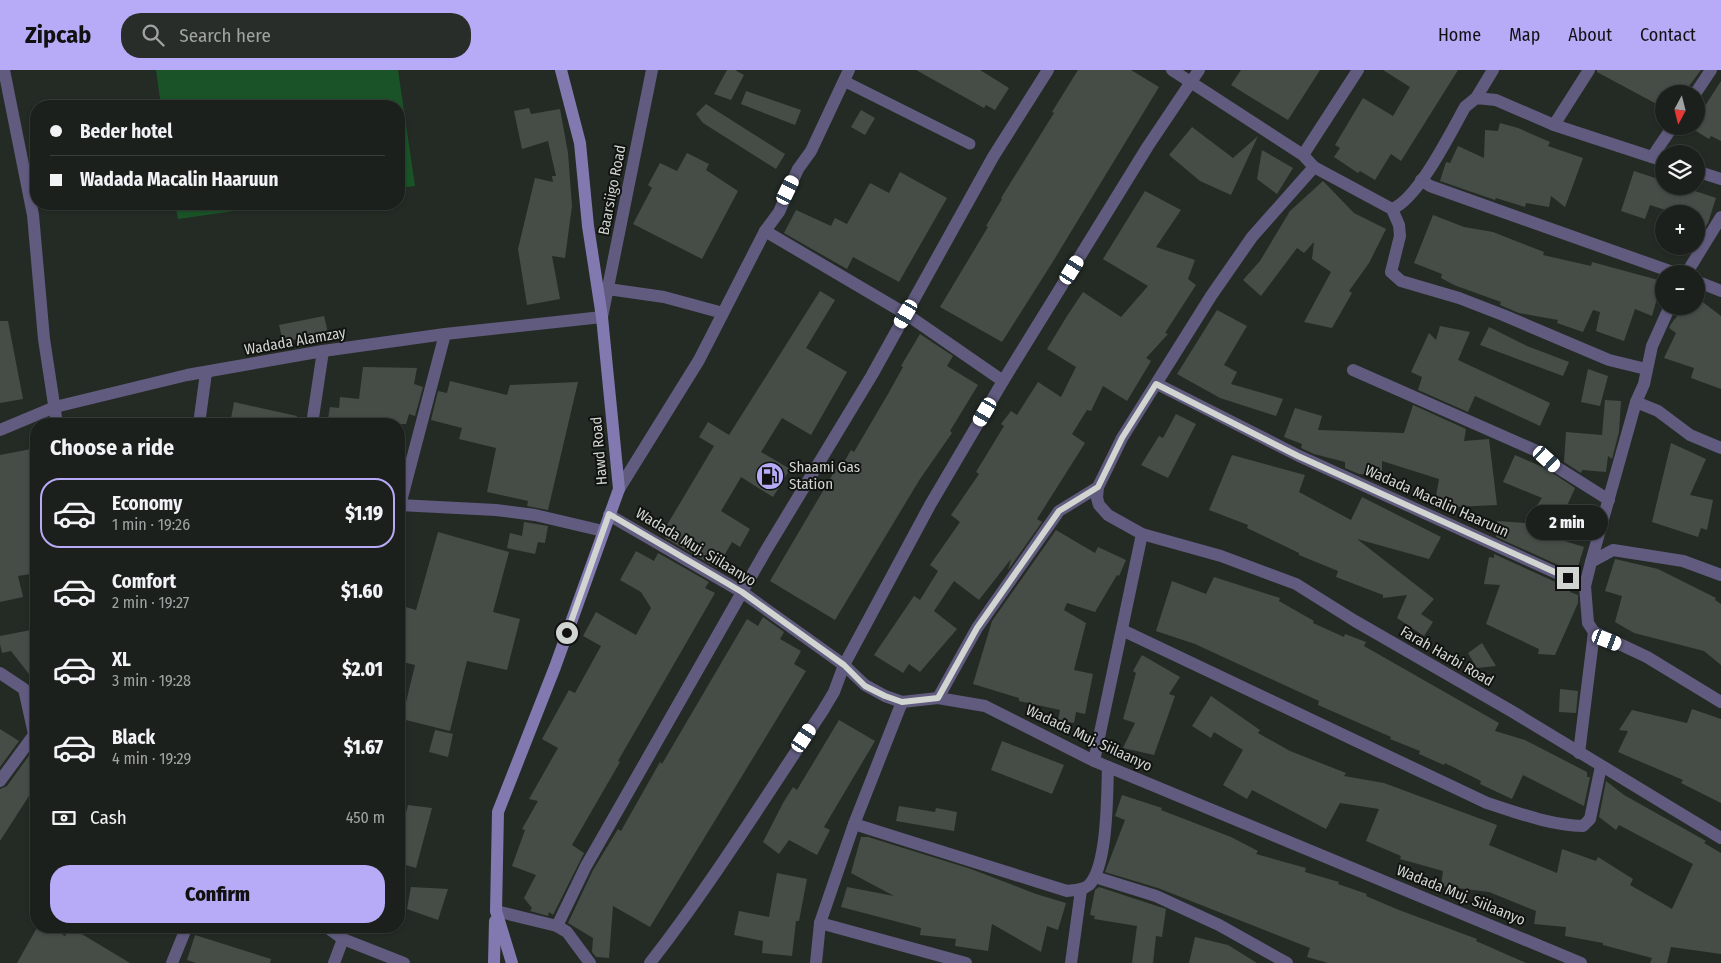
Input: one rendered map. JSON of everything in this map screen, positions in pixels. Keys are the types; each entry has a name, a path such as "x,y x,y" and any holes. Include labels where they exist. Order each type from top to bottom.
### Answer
{"main road":[{"name":"Hawd Road","path":"496,911 498,812 555,667 619,489 602,317 588,226 580,143 561,70"},
{"path":"494,963 496,911"},
{"path":"496,911 512,963"}],"street":[{"path":"4,70 30,200"},
{"name":"Baarsiigo Road","path":"602,317 652,70"},
{"path":"557,926 586,866 742,592 906,314 952,227 1048,70"},
{"path":"1172,70 1304,155 1314,167 1392,209 1399,225 1400,236 1391,272 1395,277 1503,314 1609,360 1646,370"},
{"path":"650,963 695,904 822,712 834,692 844,665 930,505 1003,381 1148,146 1199,70"},
{"path":"1304,155 1358,70"},
{"path":"1392,209 1407,200 1465,106 1476,98 1493,70"},
{"path":"1554,125 1589,70"},
{"path":"1701,85 1712,70"},
{"path":"619,489 699,360 766,231 779,212 798,169 812,151 847,75"},
{"path":"1476,98 1496,100 1554,125 1655,158"},
{"path":"938,698 977,628 1059,511 1098,487 1122,438 1211,296 1252,237 1314,167"},
{"path":"1705,174 1721,179"},
{"path":"1421,180 1430,186 1655,266"},
{"path":"32,210 44,339 56,418"},
{"path":"1692,265 1721,218"},
{"path":"766,231 906,314 1003,381"},
{"path":"1705,285 1721,291"},
{"path":"608,289 664,297 723,313"},
{"path":"1666,315 1652,346 1644,384 1636,402 1591,562 1585,586 1588,622 1594,632 1647,657 1721,702"},
{"name":"Wadada Alamzay","path":"0,430 55,407 187,375 323,351 445,334 602,317"},
{"path":"405,484 445,334"},
{"path":"313,418 323,351"},
{"path":"1353,370 1539,452 1555,466 1609,500"},
{"path":"200,418 206,373"},
{"name":"Wadada Macalin Haaruun","path":"1156,384 1298,456 1585,586"},
{"path":"1636,402 1658,411 1690,435 1721,448"},
{"name":"Farah Harbi Road","path":"1098,487 1097,498 1099,505 1108,515 1142,534 1221,556 1296,584 1721,838"},
{"path":"405,506 496,510 535,515 603,531"},
{"name":"Wadada Muj. Siilaanyo","path":"609,514 742,592 844,665 865,686 885,696 902,702 938,698 985,706 1094,761 1581,963"},
{"path":"1094,761 1142,534"},
{"path":"1591,562 1613,550 1683,561 1721,574"},
{"path":"1122,630 1486,803 1537,819 1562,825 1583,826 1590,819 1601,766"},
{"path":"1579,753 1594,632"},
{"path":"0,673 24,689 30,714"},
{"path":"816,963 820,923 854,824 902,702"},
{"path":"0,781 30,741"},
{"path":"854,824 1067,891 1081,890 1088,886 1095,876 1106,827 1108,767"},
{"path":"1095,876 1156,896 1219,926 1287,963"},
{"path":"1071,963 1081,890"},
{"path":"496,911 557,926 567,932 590,963"},
{"path":"820,923 966,963"},
{"path":"172,963 184,933"},
{"path":"335,933 343,939 404,963"},
{"path":"334,963 343,939"}],"lane":[{"path":"847,75 970,144"}],"green space":[{"path":"156,70 398,70 402,100 160,100"},
{"path":"405,118 415,186 405,187"},
{"path":"176,210 242,210 178,219"}],"building":[{"path":"727,70 735,70 744,75 731,100 714,94"},
{"path":"916,70 980,70 1009,88 995,110 986,105 984,108"},
{"path":"1078,70 1131,70 1159,87 1002,342 940,307 988,227 986,226 1001,198 1054,113 1052,112"},
{"path":"1241,70 1320,70 1288,120 1231,85"},
{"path":"1383,70 1458,70 1401,161 1391,154 1375,180 1360,171 1358,173 1334,157 1340,148 1335,145 1363,98 1393,116 1410,87"},
{"path":"1597,70 1701,70 1690,85 1655,85 1655,103 1597,72"},
{"path":"1721,81 1721,141 1711,136 1709,139 1702,135 1705,135 1705,106"},
{"path":"746,91 801,110 795,125 741,104"},
{"path":"706,104 785,154 776,169 703,123 696,114"},
{"path":"529,108 531,114 560,109 568,153 572,206 565,258 552,256 560,299 527,305 518,249 535,178 553,182 552,176 556,176 548,141 522,149 514,111"},
{"path":"861,110 875,118 865,135 851,127"},
{"path":"1500,123 1518,128 1550,142 1548,146 1583,158 1565,207 1551,196 1549,207 1526,203 1525,207 1496,198 1495,200 1440,181 1446,162 1450,163 1458,146 1484,158 1485,130 1498,131"},
{"path":"1192,127 1233,158 1258,136 1231,195 1200,181 1169,155"},
{"path":"1262,150 1293,168 1277,194 1257,179"},
{"path":"687,153 709,164 706,170 738,191 702,259 633,224 652,188 648,185 660,163 677,171"},
{"path":"1634,171 1655,178 1655,195 1705,194 1716,198 1705,228 1705,205 1655,205 1655,207 1650,205 1645,219 1621,211"},
{"path":"900,172 947,198 899,282 853,257 847,269 784,233 796,210 831,226 835,218 847,224 870,183 889,193"},
{"path":"1323,181 1354,213 1386,229 1369,263 1349,291 1352,293 1332,328 1304,322 1331,272 1312,259 1314,242 1304,253 1297,248 1261,296 1243,280 1260,261 1290,211"},
{"path":"1145,191 1181,210 1156,247 1195,260 1188,279 1196,285 1165,333 1168,334 1146,358 1151,361 1127,401 1103,386 1091,411 1087,410 1072,434 1085,443 1037,519 1042,522 1008,570 1011,559 979,600 954,581 934,611 957,629 920,672 909,664 903,673 874,655 914,596 920,600 938,571 930,565 960,522 951,515 979,474 976,472 1004,426 1001,424 1011,411 1017,415 1038,382 1061,397 1076,367 1047,349 1067,316 1083,292 1121,317 1148,286 1103,259"},
{"path":"1433,215 1464,227 1493,232 1544,252 1543,255 1591,266 1592,262 1655,279 1655,306 1652,316 1635,309 1624,341 1596,331 1600,312 1593,310 1583,332 1557,323 1558,320 1519,313 1500,305 1501,302 1454,285 1441,278 1442,274 1414,263"},
{"path":"820,291 835,300 806,348 847,372 811,435 782,418 761,452 790,469 773,497 741,477 721,511 750,529 740,547 732,542 717,568 665,538 671,528 667,525 714,446 699,437 708,422 729,435"},
{"path":"1705,304 1721,316 1721,389 1691,378 1694,368 1664,358 1676,333 1669,328 1678,315 1705,315"},
{"path":"1217,310 1247,326 1224,365 1237,372 1231,384 1283,399 1276,416 1220,398 1177,374"},
{"path":"324,316 328,333 283,342 279,325"},
{"path":"0,321 8,321 23,399 0,403"},
{"path":"1440,326 1470,332 1458,360 1550,403 1540,426 1475,396 1468,412 1418,390 1422,377 1411,372 1429,333 1436,340"},
{"path":"1489,327 1527,346 1569,362 1563,376 1480,345"},
{"path":"920,334 953,356 947,366 978,385 950,431 952,433 920,479 835,620 770,581 840,462 843,464 851,450 854,452"},
{"path":"363,367 417,368 414,384 423,387 415,416 409,414 406,424 405,418 328,418 330,407 339,408 340,397 359,399"},
{"path":"1588,369 1608,376 1600,406 1581,402"},
{"path":"450,381 507,395 510,385 578,382 548,510 527,506 528,501 487,492 496,448 459,439 462,428 431,420 438,391 447,393"},
{"path":"1605,400 1621,401 1619,432 1612,459 1608,456 1606,472 1582,470 1581,473 1564,462 1566,432 1602,435"},
{"path":"234,402 297,416 297,418 231,418"},
{"path":"1413,405 1466,429 1464,441 1489,439 1497,505 1434,508 1439,479 1382,461 1382,475 1359,474 1345,468 1345,462 1314,454 1301,448 1302,444 1284,437 1295,408 1322,416 1318,430 1404,433"},
{"path":"1176,414 1196,424 1168,478 1141,465 1159,436 1163,438"},
{"path":"1671,443 1706,459 1690,495 1713,500 1707,530 1701,528 1698,537 1652,522"},
{"path":"30,449 30,574 18,576 23,597 0,602 0,455"},
{"path":"1232,455 1305,475 1299,492 1351,520 1362,497 1441,537 1429,559 1357,539 1434,599 1421,614 1433,622 1424,636 1397,618 1407,595 1383,598 1383,595 1336,577 1338,571 1299,555 1299,553 1247,528 1248,525 1209,510"},
{"path":"1515,455 1545,468 1575,488 1562,517 1559,516 1559,512 1549,510 1542,534 1584,547 1576,573 1496,537 1497,521 1525,523 1542,498 1503,482"},
{"path":"524,522 548,526 545,543 538,542 535,554 507,548 510,533 522,536"},
{"path":"1056,530 1095,553 1098,547 1126,560 1119,576 1117,575 1095,612 1067,603 1064,610 1086,623 1074,670 1093,674 1085,714 1076,712 1074,723 1058,720 1060,710 1019,701 1019,698 973,684 992,621"},
{"path":"438,532 509,552 493,612 520,619 507,670 467,661 450,731 405,720 405,707 415,665 405,662 405,607 416,610"},
{"path":"636,551 654,561 658,553 709,582 705,588 715,593 572,845 584,853 553,915 549,912 548,916 530,911 532,908 524,898 536,875 512,866 525,830 522,829 538,801 529,799 558,748 542,739 569,690 575,693 601,646 583,636 596,612 636,635 651,608 641,592 620,580"},
{"path":"1494,554 1571,589 1570,592 1578,595 1578,603 1555,655 1538,654 1539,649 1486,624 1500,585 1484,584 1489,557 1494,558"},
{"path":"1615,559 1658,569 1716,598 1715,600 1721,604 1721,665 1704,651 1634,633 1615,622 1622,596 1605,591"},
{"path":"1214,577 1280,598 1279,601 1314,621 1313,623 1344,637 1345,634 1366,642 1364,646 1499,723 1495,731 1525,740 1587,772 1587,777 1590,777 1584,806 1523,775 1512,799 1480,784 1481,781 1445,763 1444,765 1419,754 1420,751 1318,705 1319,701 1195,644 1156,631 1172,581 1206,594"},
{"path":"763,617 784,632 780,639 801,651 794,664 806,671 650,927 613,906 609,958 596,957 592,952 593,938 568,923 593,870 618,829 621,831 660,762 662,764 747,619 758,626"},
{"path":"30,630 30,675 11,651 2,653 0,636"},
{"path":"1482,643 1496,666 1477,668 1468,653"},
{"path":"1142,655 1180,677 1169,694 1175,696 1154,755 1123,748 1135,723 1123,719 1136,673 1133,671"},
{"path":"1560,689 1578,691 1576,713 1559,712"},
{"path":"1211,696 1260,730 1258,733 1290,751 1346,773 1344,776 1384,783 1497,825 1489,845 1557,873 1562,849 1596,861 1598,857 1633,879 1630,885 1672,909 1693,864 1619,825 1616,830 1599,817 1606,781 1624,795 1706,841 1704,843 1721,853 1721,954 1671,947 1667,963 1650,963 1652,958 1603,945 1603,943 1565,936 1566,927 1534,924 1536,911 1489,892 1441,886 1443,871 1400,859 1401,856 1366,841 1379,809 1340,803 1326,829 1252,790 1247,799 1223,785 1243,750 1214,732 1211,738 1192,726"},
{"path":"1692,709 1721,719 1721,803 1681,783 1683,780 1618,752 1628,731 1619,730 1632,710 1687,723"},
{"path":"839,720 875,741 824,827 830,830 817,855 789,840 779,854 763,842 783,803 793,787 797,790"},
{"path":"0,729 19,741 0,767"},
{"path":"435,730 453,734 448,757 429,752"},
{"path":"1002,741 1064,765 1052,794 991,770"},
{"path":"30,754 30,794 0,841 0,789 7,786"},
{"path":"1122,795 1162,808 1161,810 1231,837 1258,851 1256,854 1306,868 1305,872 1339,882 1338,884 1367,894 1366,896 1399,910 1477,939 1476,941 1526,963 1328,963 1307,957 1310,948 1158,888 1105,872 1125,820 1115,816"},
{"path":"408,805 432,808 416,868 405,865 405,817"},
{"path":"899,806 935,812 936,808 957,812 954,831 896,821"},
{"path":"861,837 868,837 971,869 1036,894 1066,903 1058,930 1047,926 1041,952 992,924 988,951 955,946 956,939 920,935 921,928 841,907 847,887 894,896 851,873"},
{"path":"777,873 807,879 799,921 796,921 792,956 762,953 763,941 734,935 739,911 769,917"},
{"path":"411,887 448,889 438,920 407,909"},
{"path":"1099,887 1166,909 1162,937 1156,936 1153,963 1132,963 1137,926 1094,919 1095,916 1090,915 1095,890"},
{"path":"34,933 60,933 65,936 67,933 80,933 130,963 17,963"},
{"path":"195,935 271,959 270,963 196,963 187,960"},
{"path":"1195,937 1228,945 1257,963 1189,963"}],"place":[{"name":"Shaami Gas Station","path":"770,476"}],"route":[{"path":"567,633 609,514 742,592 844,665 865,686 902,702 938,698 977,628 1021,562 1059,511 1073,500 1098,487 1122,438 1156,384 1298,456 1568,578"}]}
